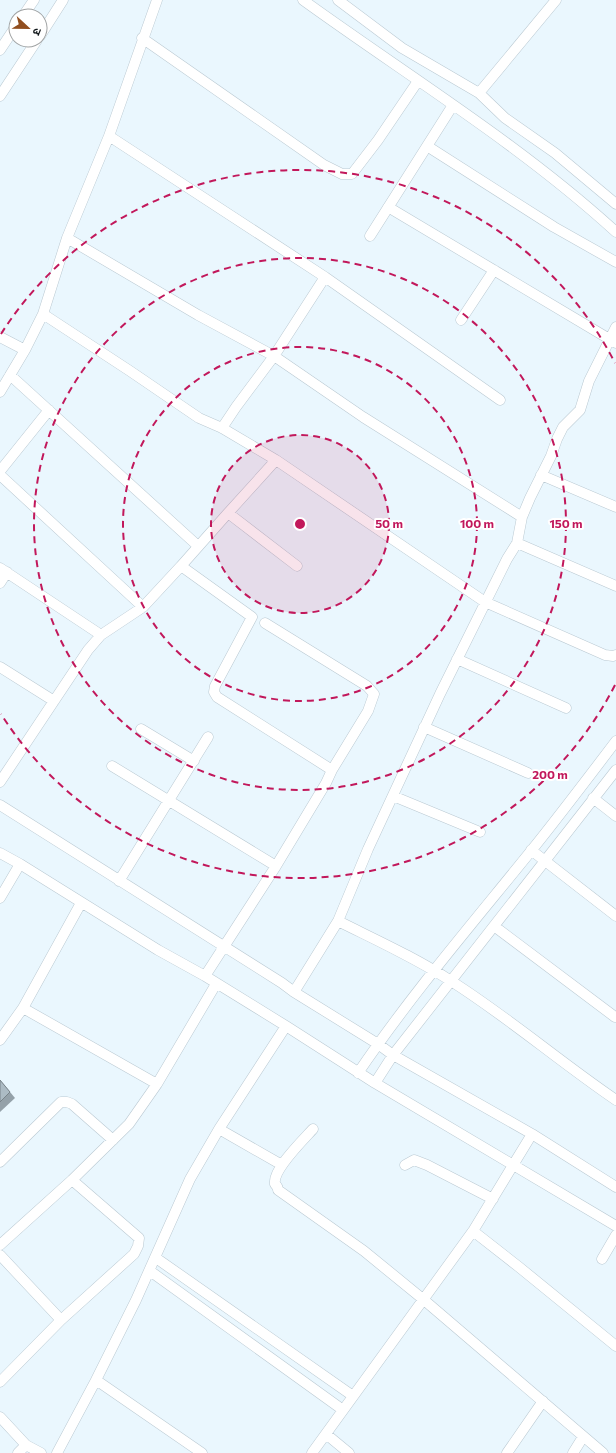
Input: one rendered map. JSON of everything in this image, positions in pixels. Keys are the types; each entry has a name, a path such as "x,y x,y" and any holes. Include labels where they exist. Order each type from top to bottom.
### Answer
{"street":[{"path":"48,23 63,0"},
{"path":"0,392 25,350 43,314 67,238 109,136 142,38 157,0"},
{"path":"303,0 528,159 589,208 616,232"},
{"path":"338,0 402,48 479,93 505,118 555,154 616,204"},
{"path":"479,93 556,0"},
{"path":"0,50 8,38"},
{"path":"142,38 324,165 342,174 352,174 378,140 418,81"},
{"path":"0,96 32,48"},
{"path":"370,236 453,105"},
{"path":"109,136 325,277 500,400"},
{"path":"427,146 554,227 616,262"},
{"path":"388,207 613,341"},
{"path":"67,238 198,315 274,356 363,417 522,517"},
{"path":"461,320 494,270"},
{"path":"222,428 274,356 325,277"},
{"path":"43,314 200,418 222,428 276,460 485,602 605,655 616,655"},
{"path":"294,992 338,921 368,849 424,728 485,602 517,543 522,517 551,456 557,439 563,427 580,410 589,381 613,341 616,327"},
{"path":"0,337 25,350"},
{"path":"10,375 198,546"},
{"path":"0,471 49,410"},
{"path":"0,782 88,650 100,635 143,607 276,460"},
{"path":"0,475 143,607"},
{"path":"541,475 616,507"},
{"path":"228,513 297,566"},
{"path":"517,543 616,586"},
{"path":"181,566 252,617 215,686 214,692 217,697 332,770"},
{"path":"0,583 3,570 100,635"},
{"path":"205,976 276,866 326,783 332,770 368,711 374,694 367,686 265,623"},
{"path":"457,659 566,708"},
{"path":"0,667 54,701"},
{"path":"424,728 528,773"},
{"path":"141,729 194,761"},
{"path":"119,880 169,802 208,737"},
{"path":"358,1073 433,970 531,850 616,741"},
{"path":"112,766 276,866"},
{"path":"375,1084 393,1055 616,770"},
{"path":"393,796 480,832"},
{"path":"593,798 616,816"},
{"path":"0,805 378,1044 393,1055 532,1134 616,1187"},
{"path":"531,850 616,916"},
{"path":"0,853 158,950 205,976 286,1026 375,1084 616,1226"},
{"path":"0,898 20,864"},
{"path":"0,1040 23,1008 81,903"},
{"path":"338,921 451,980 513,1023 576,1073 616,1100"},
{"path":"494,926 615,1018"},
{"path":"0,1245 72,1180 129,1124 158,1084 216,984"},
{"path":"23,1008 158,1084"},
{"path":"57,1453 136,1300 190,1179 218,1128 286,1026"},
{"path":"0,1162 61,1102 72,1104 113,1140"},
{"path":"218,1128 282,1165"},
{"path":"313,1129 282,1165 276,1178 275,1185 278,1190 364,1251 424,1300 603,1453"},
{"path":"312,1453 473,1231 532,1134"},
{"path":"405,1165 414,1160 427,1165 493,1199"},
{"path":"0,1382 61,1320 134,1254 138,1246 139,1238 72,1180"},
{"path":"473,1231 519,1266 616,1346"},
{"path":"602,1259 616,1235"},
{"path":"0,1255 61,1320"},
{"path":"156,1258 353,1396"},
{"path":"150,1270 343,1410"},
{"path":"296,1376 306,1363"},
{"path":"96,1380 202,1453"},
{"path":"507,1453 543,1401"},
{"path":"0,1417 26,1445 41,1453"},
{"path":"326,1434 349,1453"},
{"path":"573,1453 583,1437"},
{"path":"18,1453 26,1445"}],"building":[{"path":"0,1080 10,1092 0,1102"}]}
